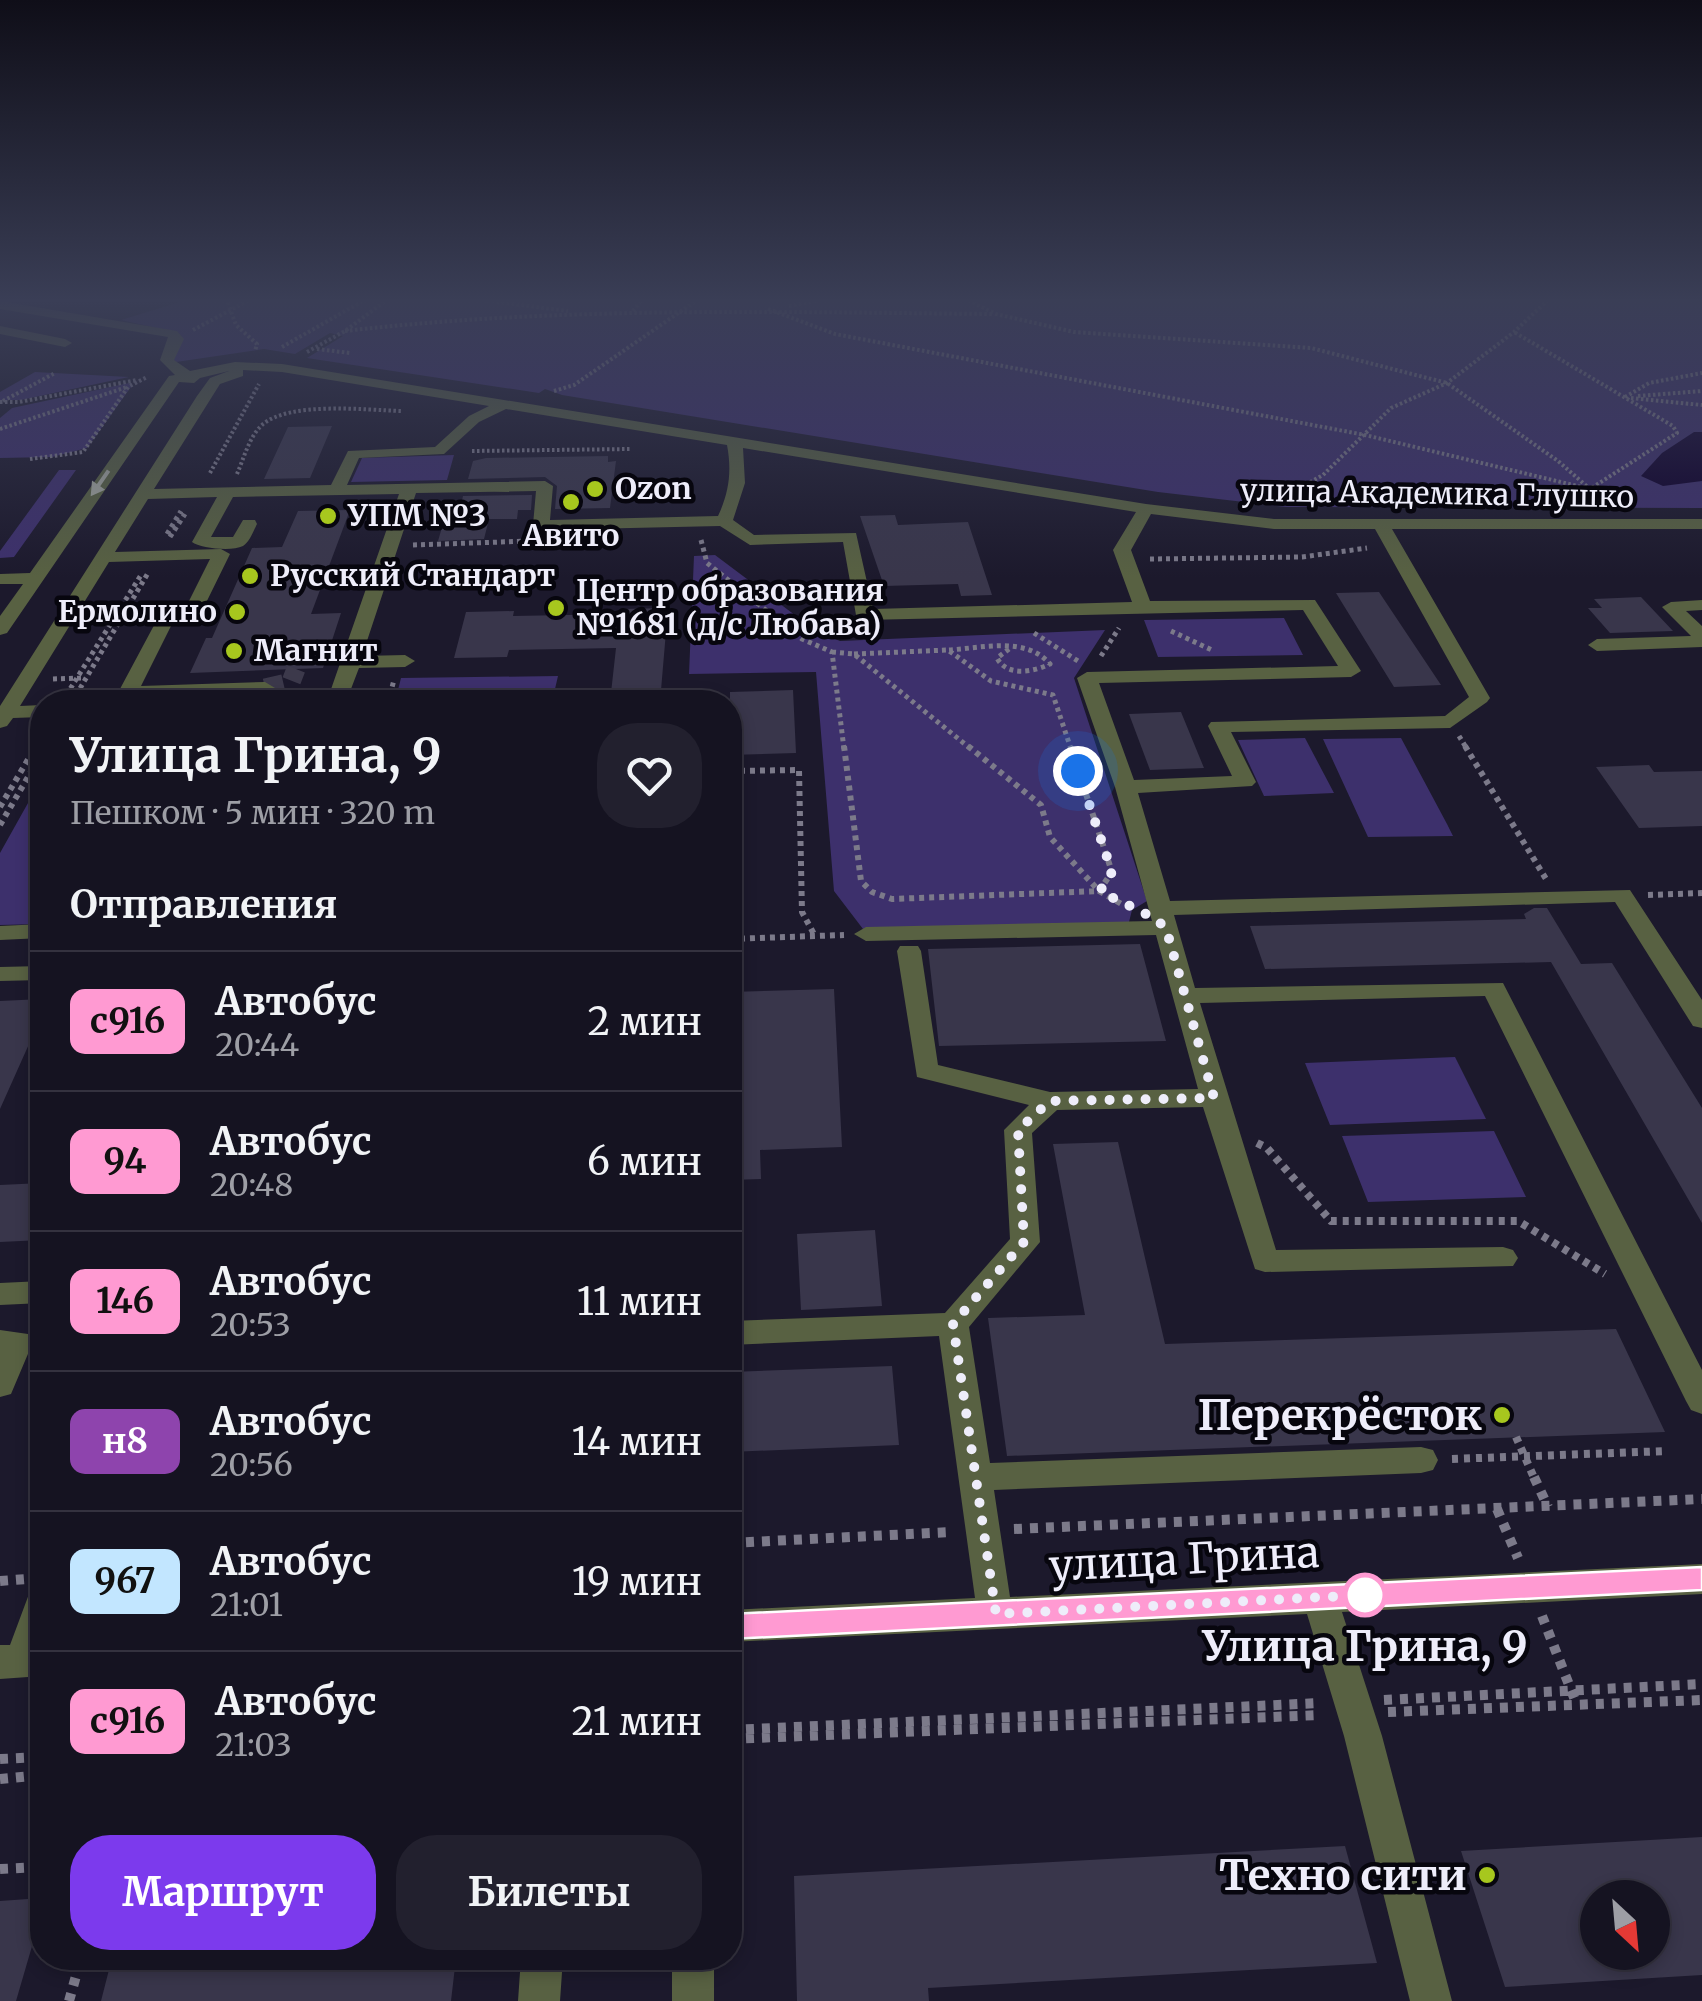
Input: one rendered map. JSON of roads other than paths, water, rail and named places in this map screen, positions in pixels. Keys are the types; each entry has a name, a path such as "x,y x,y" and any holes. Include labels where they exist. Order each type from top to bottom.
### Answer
{"street":[{"path":"0,629 166,391"},
{"path":"3,717 207,391"},
{"path":"218,391 235,392"},
{"name":"улица Академика Глушко","path":"438,391 1146,509 1274,524 1702,524"},
{"path":"337,490 353,454 439,451 474,419 502,404"},
{"path":"724,521 736,500 738,461 734,443"},
{"path":"144,494 545,486 541,524 724,521 750,540 850,537 866,615 1309,604 1351,671 1086,678 1126,787 1214,1098 1265,1261 1504,1258"},
{"path":"341,690 409,489"},
{"path":"228,492 200,542 238,542 249,524"},
{"path":"1136,610 1122,550 1146,509"},
{"path":"1126,787 1244,782 1218,726 1450,722 1480,698 1382,526"},
{"path":"104,557 221,554 193,611 165,620 130,690"},
{"path":"0,579 33,578"},
{"path":"1702,605 1671,606 1702,639"},
{"path":"1598,644 1702,639"},
{"path":"351,662 405,661"},
{"path":"234,690 265,688"},
{"path":"3,717 30,713"},
{"path":"866,934 1163,918 1257,898 1622,895 1702,1020"},
{"path":"0,933 30,932"},
{"path":"909,951 926,1071 1050,1101 1214,1098"},
{"path":"0,974 30,973"},
{"path":"1185,996 1494,988 1700,1395"},
{"path":"742,1333 953,1324 1024,1242 1018,1130 1050,1101"},
{"path":"0,1294 30,1293"},
{"path":"953,1324 996,1614"},
{"path":"0,1342 17,1342 0,1384"},
{"path":"975,1477 1421,1460"},
{"name":"улица Грина","path":"742,1625 1702,1578"},
{"path":"1320,1598 1351,1708 1363,1736 1432,2001"},
{"path":"539,2001 541,1970"},
{"path":"692,1970 693,2001"}],"tunnel":[{"path":"265,688 291,682 296,669"}],"place":[{"name":"Ozon","path":"595,489"},
{"name":"Авито","path":"571,502"},
{"name":"УПМ №3","path":"328,516"},
{"name":"Русский Стандарт","path":"250,576"},
{"name":"Центр образования №1681 (д/с Любава)","path":"556,608"},
{"name":"Ермолино","path":"237,612"},
{"name":"Магнит","path":"234,651"},
{"name":"Перекрёсток","path":"1502,1415"},
{"name":"Улица Грина, 9","path":"1365,1595"},
{"name":"Техно сити","path":"1487,1875"}]}
